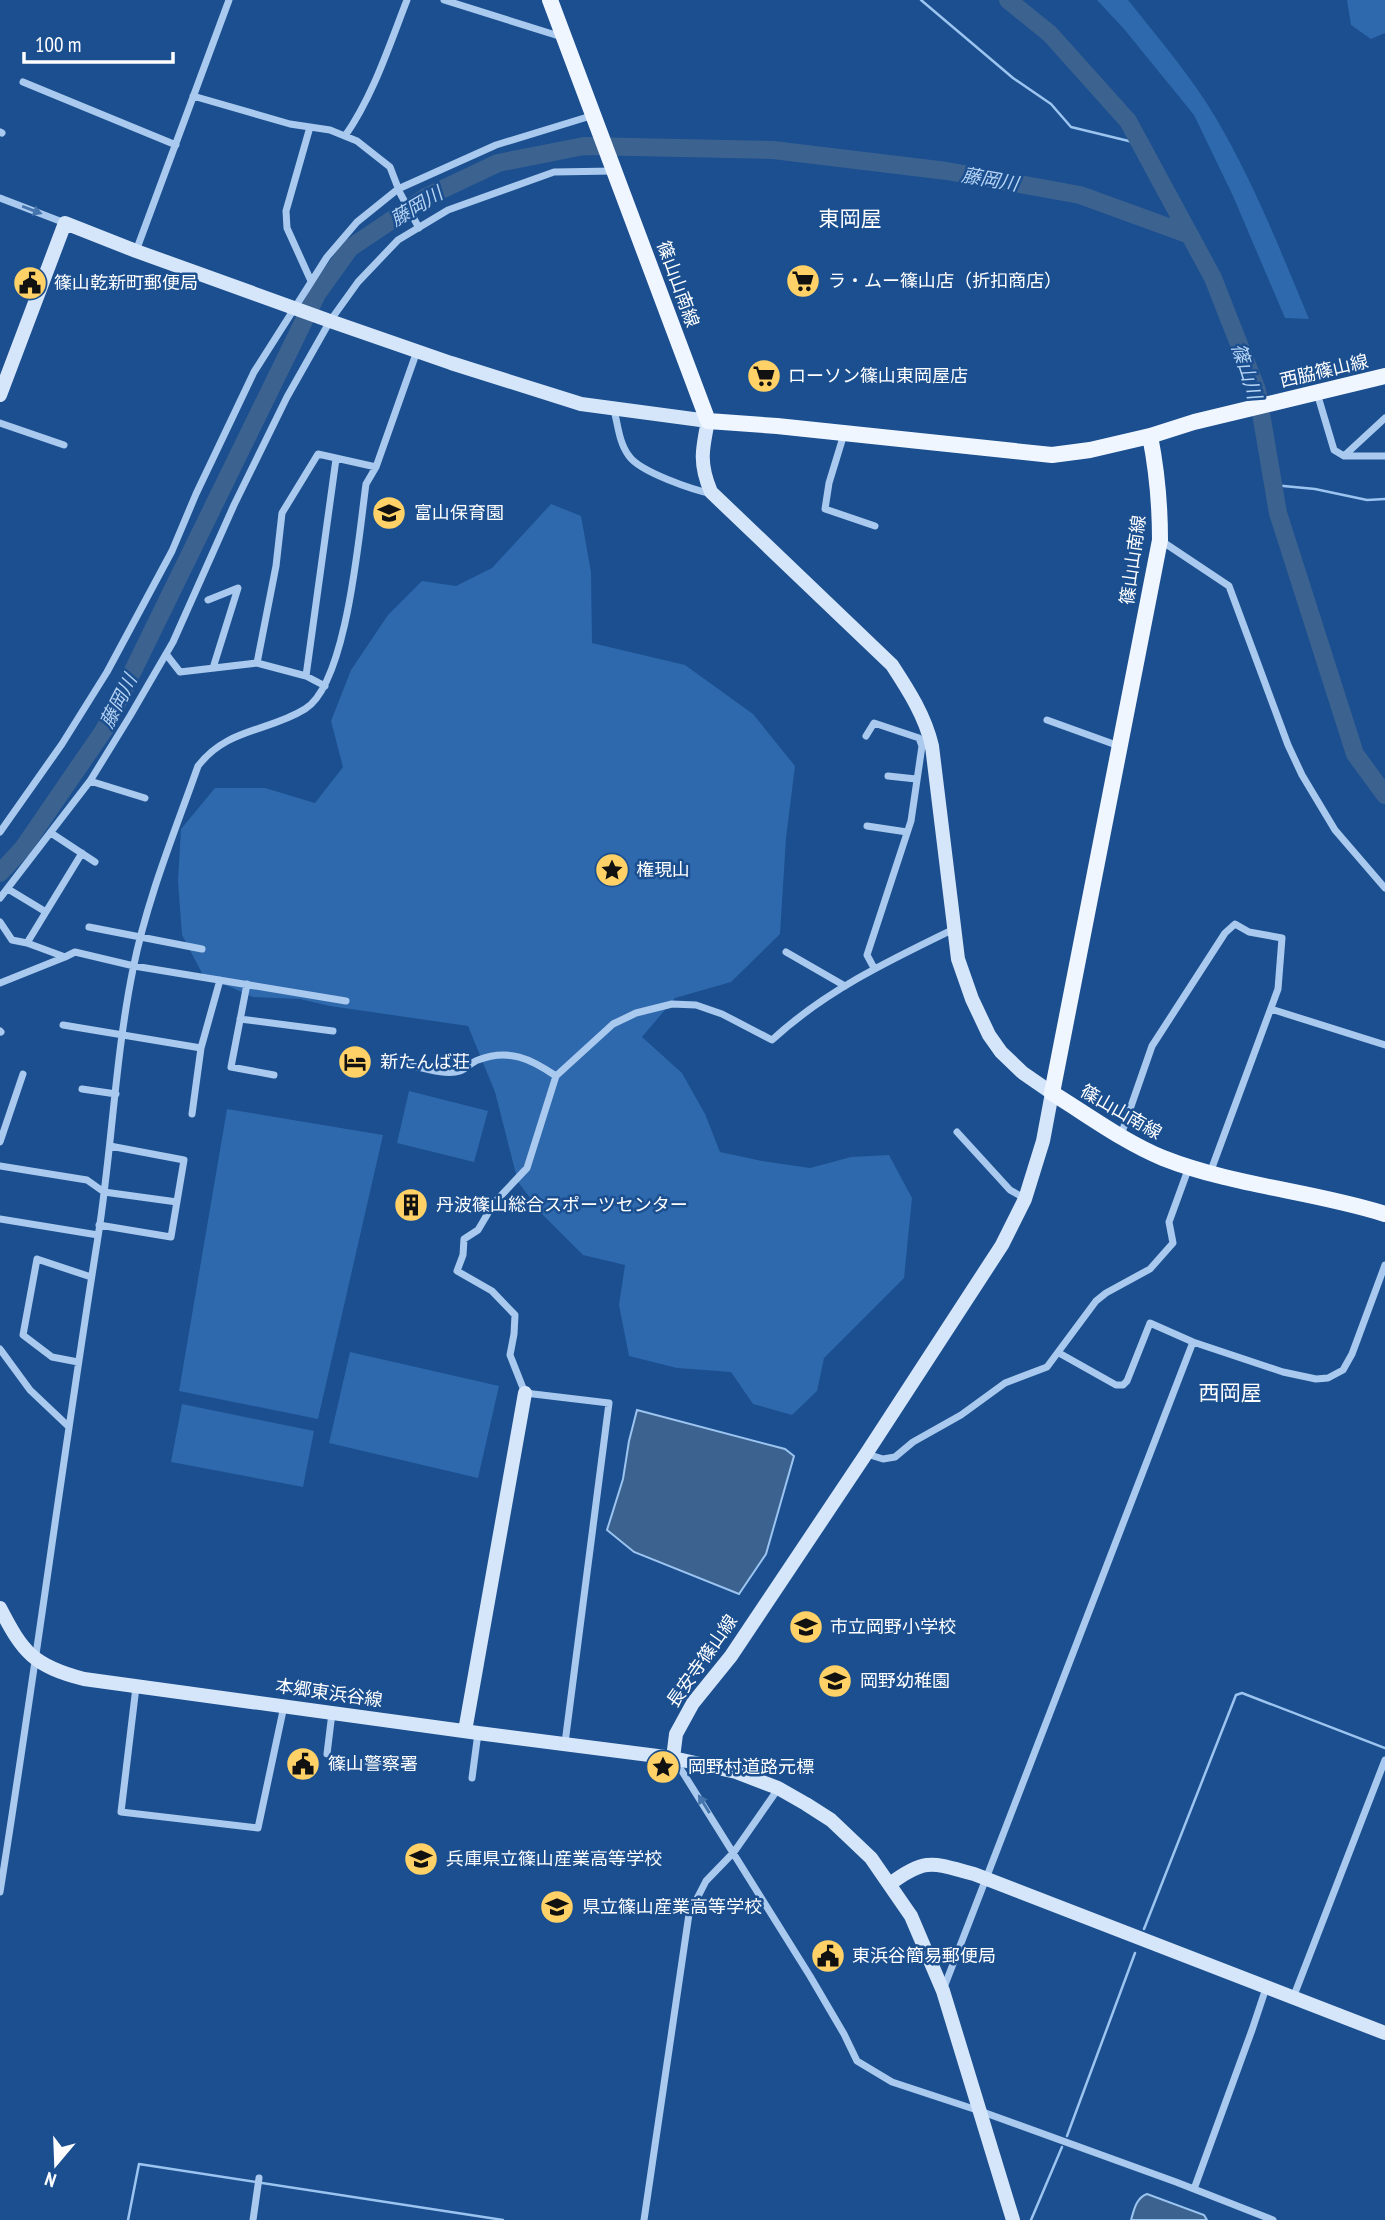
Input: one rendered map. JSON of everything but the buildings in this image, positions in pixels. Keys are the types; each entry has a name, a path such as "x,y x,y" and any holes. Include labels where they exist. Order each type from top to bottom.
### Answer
{"main road":[{"name":"篠山山南線","path":"550,0 708,421"},
{"name":"西脇篠山線","path":"1150,436 1194,422 1385,376"},
{"path":"708,421 1052,455 1090,450 1150,436"},
{"name":"篠山山南線","path":"1150,436 1158,483 1160,540 1052,1093 1160,1157 1268,1188 1355,1205 1385,1214"}],"street":[{"path":"136,251 229,0"},
{"path":"345,136 354,124 381,67 407,0"},
{"path":"444,0 566,39"},
{"path":"23,82 176,145"},
{"path":"193,96 290,124 330,131 368,148 390,167 399,191 418,226"},
{"path":"0,832 62,744 107,672 173,551 254,372 327,257 357,222 399,191 496,145 596,120"},
{"path":"310,127 286,211 287,228 311,281"},
{"path":"0,898 90,781 166,654 281,409 327,320 377,260 398,240 448,209 554,172 614,167"},
{"path":"0,198 136,251 327,320 581,404 708,421 701,454 704,475 714,494 892,665 912,696 929,731 916,779 911,821 867,955 874,968"},
{"path":"0,395 65,223"},
{"path":"0,1892 98,1235 122,1035 134,966 158,877 198,766 209,752 237,735 307,708 325,686 346,621 366,485 376,467 417,351"},
{"path":"1315,392 1334,450 1344,456 1385,456"},
{"path":"614,410 621,444 630,459 691,489 714,494"},
{"path":"1344,456 1385,418"},
{"path":"0,423 64,445"},
{"path":"844,434 829,483 825,509 875,526"},
{"path":"257,663 276,566 282,513 318,454 376,467"},
{"path":"306,676 336,459"},
{"path":"1160,540 1228,586 1302,775 1335,830 1385,888"},
{"path":"208,600 238,588 213,668"},
{"path":"166,654 180,672 257,663 306,676 325,686"},
{"path":"1047,720 1120,746"},
{"path":"866,736 874,723 919,738 927,746 961,969 989,1035 1001,1052 1052,1093"},
{"path":"888,776 916,779"},
{"path":"90,781 145,798"},
{"path":"867,825 907,832"},
{"path":"51,833 95,862"},
{"path":"27,943 82,853"},
{"path":"8,889 46,912"},
{"path":"0,922 12,940 65,957"},
{"path":"1121,1135 1152,1046 1225,933 1235,924 1249,932 1282,937 1278,989 1210,1173"},
{"path":"89,927 202,949"},
{"path":"472,1778 471,1732 526,1393 510,1355 515,1315 492,1292 457,1271 463,1255 464,1239 478,1230 494,1203 527,1168 556,1076 613,1024 636,1013 672,1004 696,1005 722,1014 772,1040 796,1018 874,968 954,929"},
{"path":"0,983 75,952 134,966 346,1001"},
{"path":"786,952 845,986"},
{"path":"192,1114 201,1048 220,980"},
{"path":"247,985 231,1067 274,1075"},
{"path":"1270,1009 1385,1045"},
{"path":"240,1019 333,1031"},
{"path":"62,1025 201,1048"},
{"path":"405,1064 430,1070 458,1072 478,1060 511,1053 538,1064 556,1076"},
{"path":"0,1142 23,1074"},
{"path":"82,1089 116,1094"},
{"name":"長安寺篠山線","path":"673,1758 676,1734 693,1703 730,1656 1002,1245 1025,1199 1043,1141 1052,1093"},
{"path":"957,1132 1010,1190 1025,1199"},
{"path":"99,1226 171,1237 184,1160 110,1146"},
{"path":"0,1166 87,1180 104,1192 177,1202"},
{"path":"866,1454 883,1459 895,1457 913,1443 961,1415 1004,1383 1047,1367 1096,1301 1150,1269 1173,1243 1169,1222 1189,1167"},
{"path":"0,1219 98,1235"},
{"path":"78,1362 52,1357 23,1335 37,1259 91,1277"},
{"path":"1059,1353 1116,1385 1123,1385 1150,1323 1193,1342 1283,1372 1316,1379 1328,1378 1343,1370 1352,1354 1385,1265"},
{"path":"943,1991 1193,1342"},
{"path":"0,1349 30,1390 68,1426"},
{"path":"526,1393 610,1403 565,1743"},
{"path":"0,1608 4,1624 35,1661"},
{"name":"本郷東浜谷線","path":"35,1661 65,1674 136,1687 673,1758"},
{"path":"136,1687 121,1812 258,1828 284,1706"},
{"path":"327,1754 332,1713"},
{"path":"673,1758 736,1772 778,1788 831,1820 871,1858 911,1916 943,1991 1013,2220"},
{"path":"673,1758 734,1852 858,2061 892,2082 980,2111 1273,2220"},
{"path":"1292,1998 1385,1760"},
{"path":"644,2220 689,1914 706,1881 734,1852 778,1788"},
{"path":"890,1884 911,1868 925,1864 947,1866 986,1878 1385,2034"},
{"path":"1194,2189 1266,1988"},
{"path":"253,2220 259,2178"}],"shaded area":[{"path":"1097,0 1128,0 1175,58 1207,104 1255,193 1309,319 1285,318 1233,196 1194,115"},
{"path":"1347,0 1385,0 1385,33 1371,39 1351,25"},
{"path":"551,504 581,516 591,572 592,643 685,665 753,714 795,766 786,838 780,934 731,982 675,998 642,1037 682,1073 705,1114 720,1152 810,1168 851,1157 889,1155 912,1198 904,1278 824,1358 817,1391 792,1415 753,1404 731,1372 677,1368 629,1356 619,1305 625,1265 583,1255 544,1216 518,1182 495,1092 468,1026 330,1006 300,999 253,997 203,975 182,935 178,881 181,829 215,788 265,788 315,803 343,767 331,721 351,670 388,615 422,581 456,586 492,568"},
{"path":"409,1091 488,1111 474,1162 397,1143"},
{"path":"227,1109 383,1135 318,1419 179,1391"},
{"path":"350,1352 499,1386 478,1478 329,1443"},
{"path":"182,1404 314,1431 303,1487 171,1462"},
{"path":"637,1410 785,1449 794,1456 766,1554 739,1594 634,1552 607,1530 623,1479"},
{"path":"1147,2194 1204,2215 1207,2220 1131,2220 1138,2201"}],"waterway":[{"path":"921,0 1013,78 1051,104 1071,127 1141,144"},
{"name":"篠山川","path":"1008,0 1050,34 1128,121 1213,278 1257,390 1278,513 1355,754 1385,795"},
{"name":"藤岡川","path":"0,873 23,848 104,730 317,294 350,248 426,197 498,163 584,146 773,150 947,171 1080,195 1190,235"},
{"path":"1273,485 1315,489 1367,500 1385,499"},
{"path":"1144,1929 1236,1695 1242,1693 1385,1748"},
{"path":"1067,2136 1135,1953"},
{"path":"1031,2220 1062,2147"},
{"path":"128,2220 139,2164 503,2220"}],"place":[{"name":"ラ・ムー篠山店（折扣商店）","path":"803,281"},
{"name":"篠山乾新町郵便局","path":"30,283"},
{"name":"ローソン篠山東岡屋店","path":"764,376"},
{"name":"富山保育園","path":"389,513"},
{"name":"権現山","path":"612,870"},
{"name":"新たんば荘","path":"355,1062"},
{"name":"丹波篠山総合スポーツセンター","path":"411,1205"},
{"name":"市立岡野小学校","path":"806,1627"},
{"name":"岡野幼稚園","path":"835,1681"},
{"name":"篠山警察署","path":"303,1764"},
{"name":"岡野村道路元標","path":"663,1767"},
{"name":"兵庫県立篠山産業高等学校","path":"421,1859"},
{"name":"県立篠山産業高等学校","path":"557,1907"},
{"name":"東浜谷簡易郵便局","path":"828,1956"}],"district":[{"name":"東岡屋","path":"850,219"},
{"name":"西岡屋","path":"1230,1393"}]}
